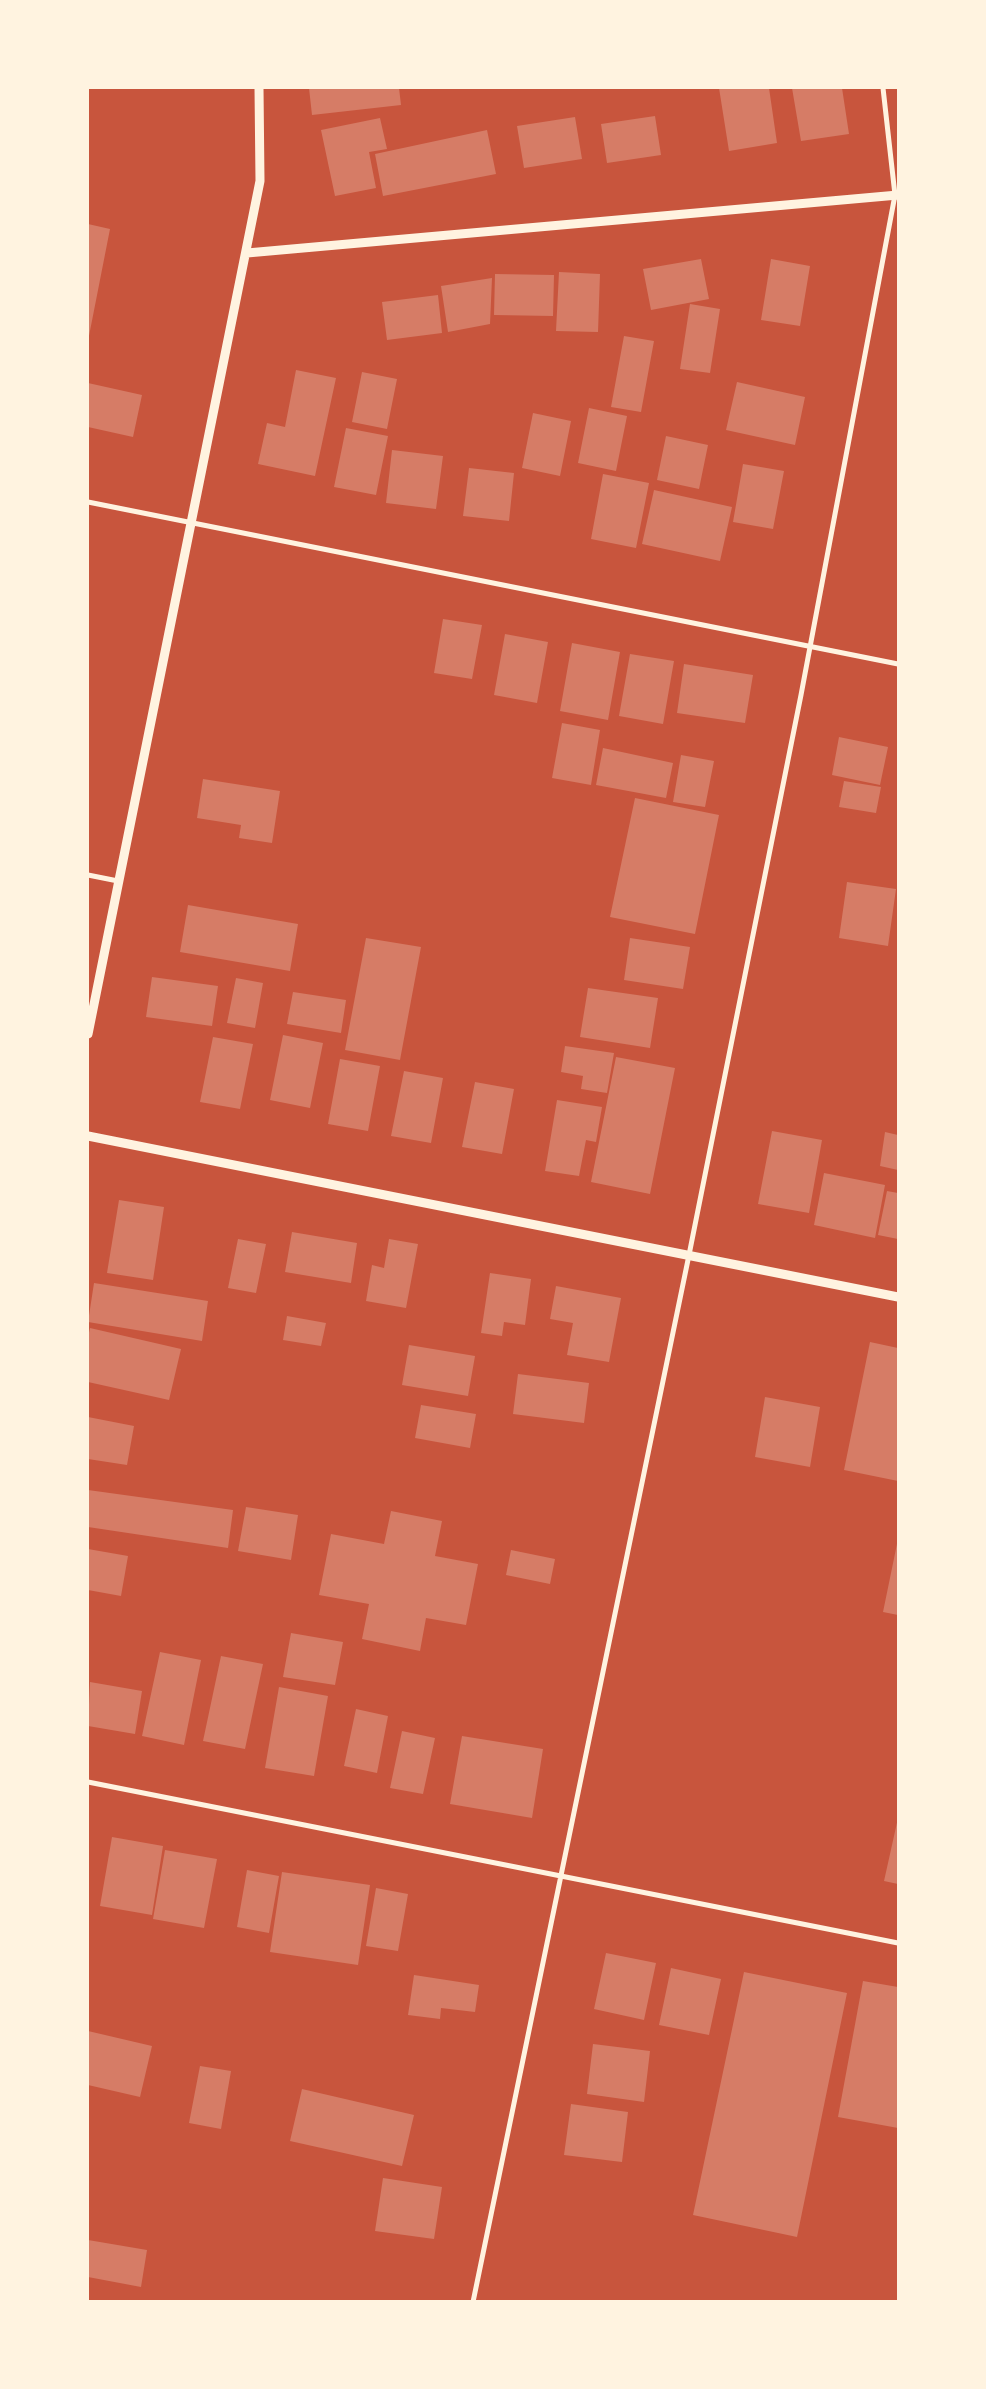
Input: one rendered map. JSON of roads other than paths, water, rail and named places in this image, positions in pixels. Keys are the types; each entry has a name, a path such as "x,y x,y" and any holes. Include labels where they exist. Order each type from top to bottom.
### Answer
{"street":[{"path":"88,1034 247,253 260,181 259,88"},
{"path":"473,2302 689,1255 810,648 897,195 883,88"},
{"path":"247,253 897,195"},
{"path":"88,502 810,648 898,664"},
{"path":"88,875 118,881"},
{"path":"88,1136 898,1297"},
{"path":"88,1782 898,1943"}]}
